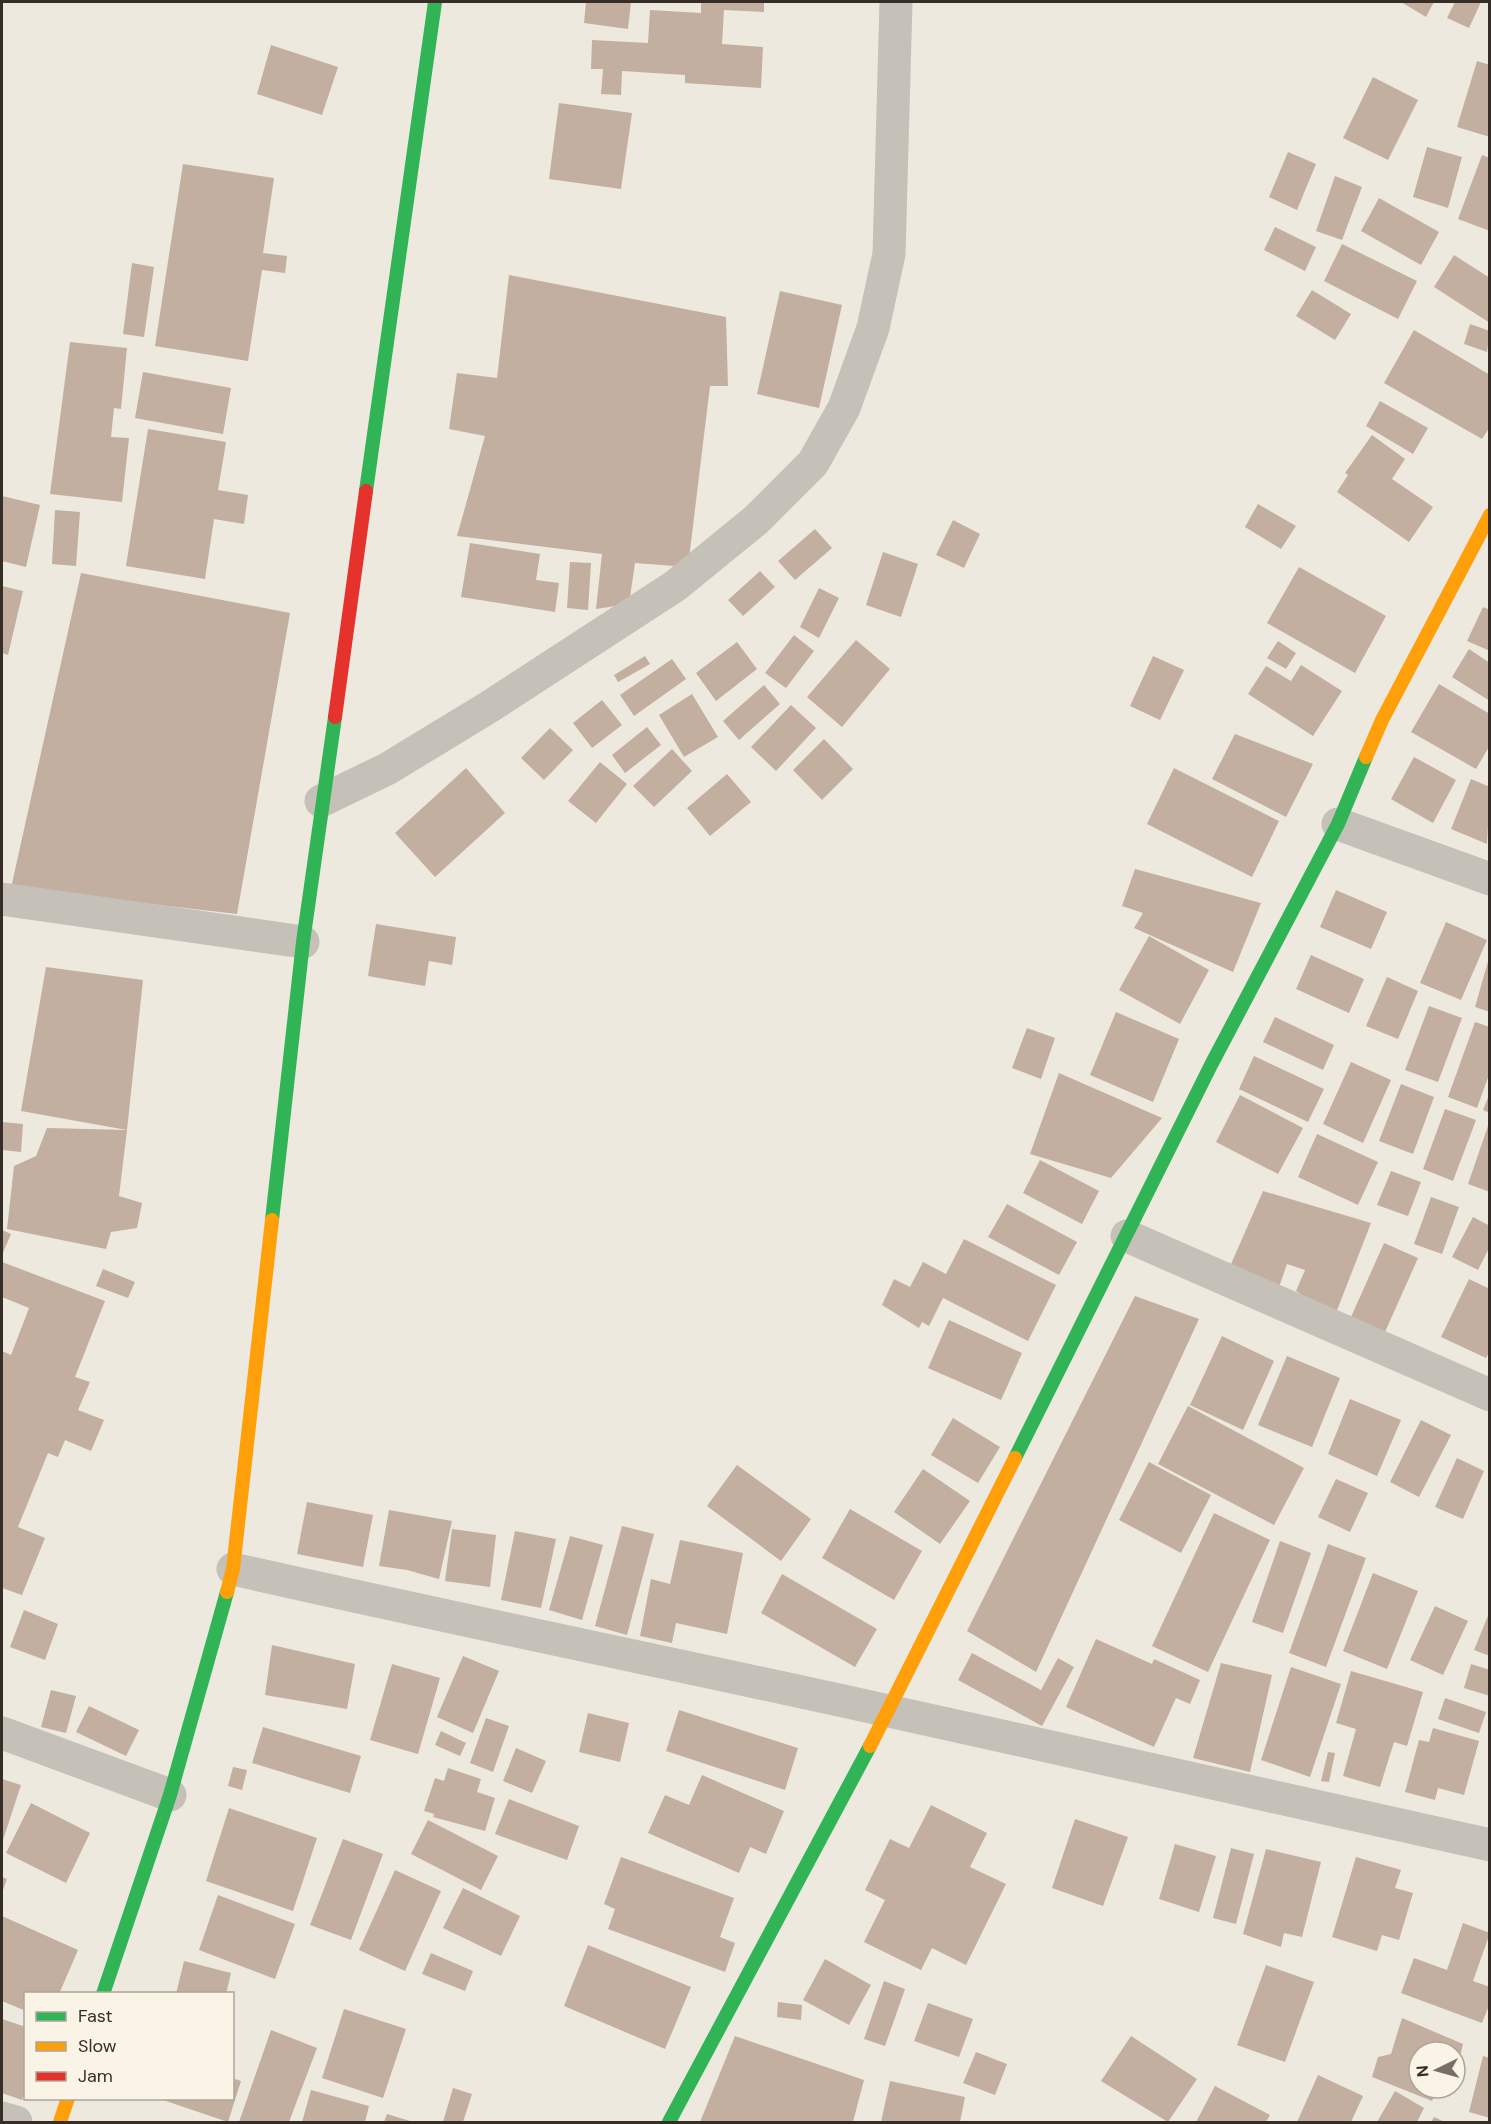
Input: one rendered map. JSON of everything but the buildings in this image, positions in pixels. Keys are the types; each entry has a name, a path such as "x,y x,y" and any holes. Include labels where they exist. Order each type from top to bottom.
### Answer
{"main road":[{"path":"104,1992 170,1795 233,1569 303,942 321,801 435,2"},
{"path":"669,2122 889,1711 1211,1065 1338,824 1382,720 1490,514"},
{"path":"60,2122 67,2100"}],"street":[{"path":"321,801 387,769 443,735 675,586 756,520 813,463 848,398 873,328 889,254 896,2"},
{"path":"1338,824 1490,879"},
{"path":"2,899 303,942"},
{"path":"1127,1236 1490,1395"},
{"path":"233,1569 476,1624 624,1653 889,1711 1490,1845"},
{"path":"2,1733 170,1795"},
{"path":"2,2118 16,2122"}],"traffic: fast":[{"path":"366,491 435,2"},
{"path":"272,1220 303,942 335,717"},
{"path":"1015,1458 1211,1065 1338,824 1366,757"},
{"path":"104,1992 170,1795 227,1592"},
{"path":"669,2122 870,1746"}],"traffic: slow":[{"path":"1366,757 1382,720 1490,515"},
{"path":"227,1592 233,1569 272,1220"},
{"path":"870,1746 1015,1458"},
{"path":"60,2122 67,2100"}],"traffic: jam":[{"path":"335,717 366,491"}]}
